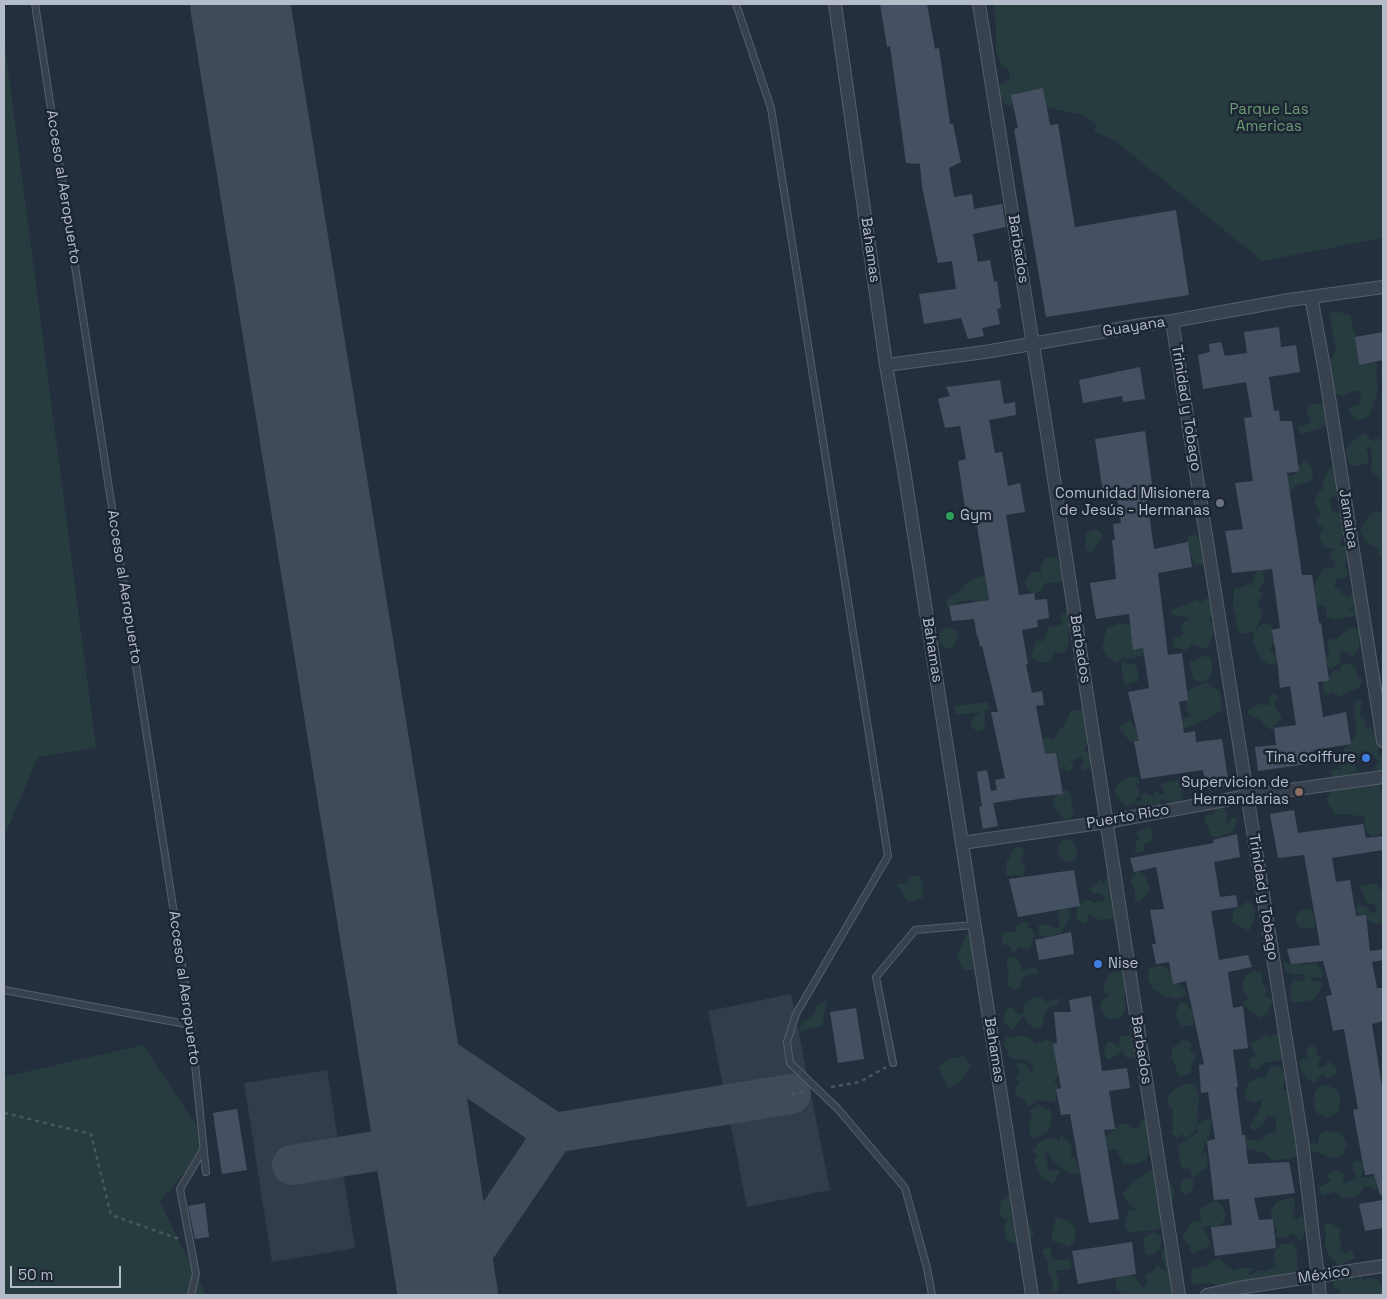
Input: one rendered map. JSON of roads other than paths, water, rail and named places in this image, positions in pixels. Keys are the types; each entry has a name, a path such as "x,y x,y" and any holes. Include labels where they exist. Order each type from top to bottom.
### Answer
{"street":[{"name":"Bahamas","path":"836,4 886,366 904,470 1032,1295"},
{"name":"Barbados","path":"979,4 1178,1295"},
{"name":"Guayana","path":"886,366 949,358 1311,297 1383,287"},
{"name":"Jamaica","path":"1311,297 1383,741"},
{"name":"Trinidad y Tobago","path":"1172,321 1302,1140 1320,1295"},
{"name":"Puerto Rico","path":"962,843 1106,822 1247,796 1383,777"},
{"name":"México","path":"1207,1295 1238,1288 1383,1266"}],"lane":[{"name":"Acceso al Aeropuerto","path":"35,4 191,1024 206,1172"},
{"path":"736,4 771,108 888,856 796,1014 787,1042 790,1064 838,1109 905,1188 928,1268 932,1295"},
{"path":"893,1063 876,977 915,930 974,925"},
{"path":"4,990 191,1024"},
{"path":"191,1295 196,1274 180,1190 203,1149"}],"place":[{"name":"Comunidad Misionera de Jesús - Hermanas","path":"1220,503"},
{"name":"Gym","path":"950,516"},
{"name":"Tina coiffure","path":"1366,758"},
{"name":"Supervicion de Hernandarias","path":"1299,792"},
{"name":"Nise","path":"1098,964"}],"park label":[{"name":"Parque Las Americas","path":"1269,118"}]}
